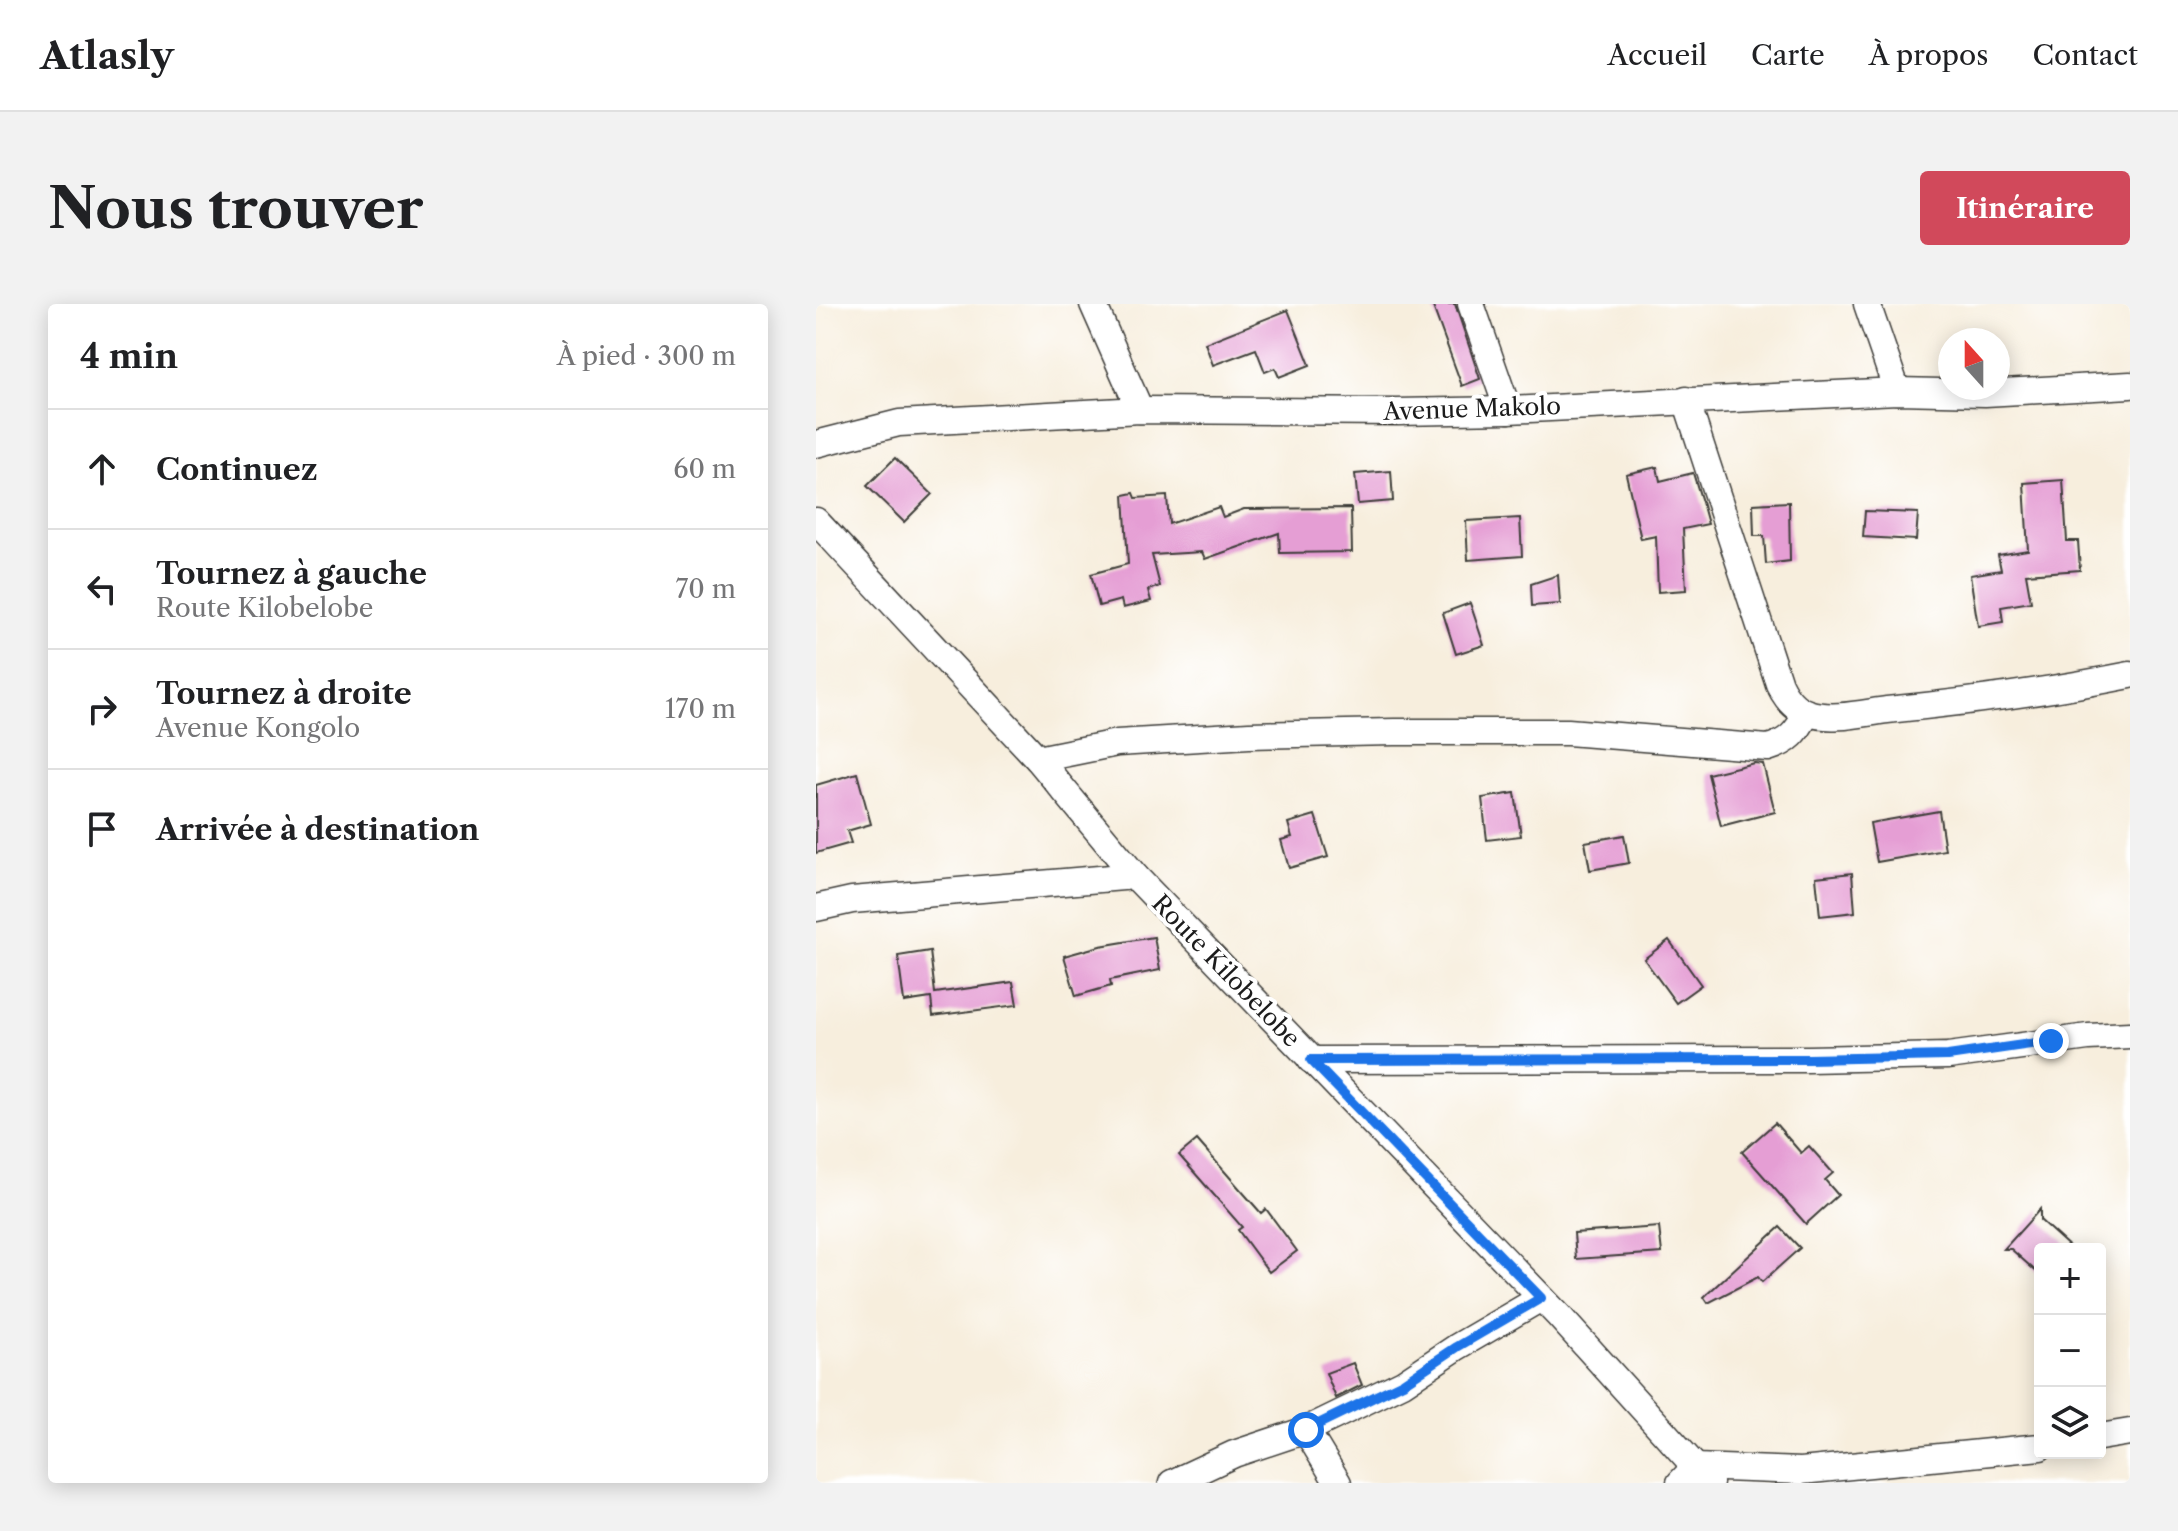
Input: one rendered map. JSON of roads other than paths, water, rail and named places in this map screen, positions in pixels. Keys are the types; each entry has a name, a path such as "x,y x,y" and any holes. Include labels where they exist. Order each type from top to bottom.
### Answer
{"street":[{"path":"1093,304 1140,410"},
{"path":"1471,304 1508,410"},
{"path":"1867,304 1897,391"},
{"name":"Avenue Makolo","path":"816,444 899,423 1140,410 1508,410 1897,391 1985,393 2130,385"},
{"path":"1686,400 1779,684 1786,698 1807,713 1828,716 1928,706 2023,694 2130,675"},
{"name":"Route Kilobelobe","path":"816,521 1038,759 1135,876 1541,1298 1695,1478"},
{"path":"1038,759 1117,743 1249,735 1379,732 1568,732 1768,748 1784,743 1797,732 1807,713"},
{"path":"816,908 866,899 1135,876"},
{"path":"1311,1060 1948,1056 2075,1038 2130,1035"},
{"path":"1172,1483 1234,1454 1306,1430 1403,1383 1541,1298"},
{"path":"1306,1430 1338,1483"},
{"path":"2106,1436 2130,1432"},
{"path":"1695,1478 1801,1471 2034,1448"}]}
